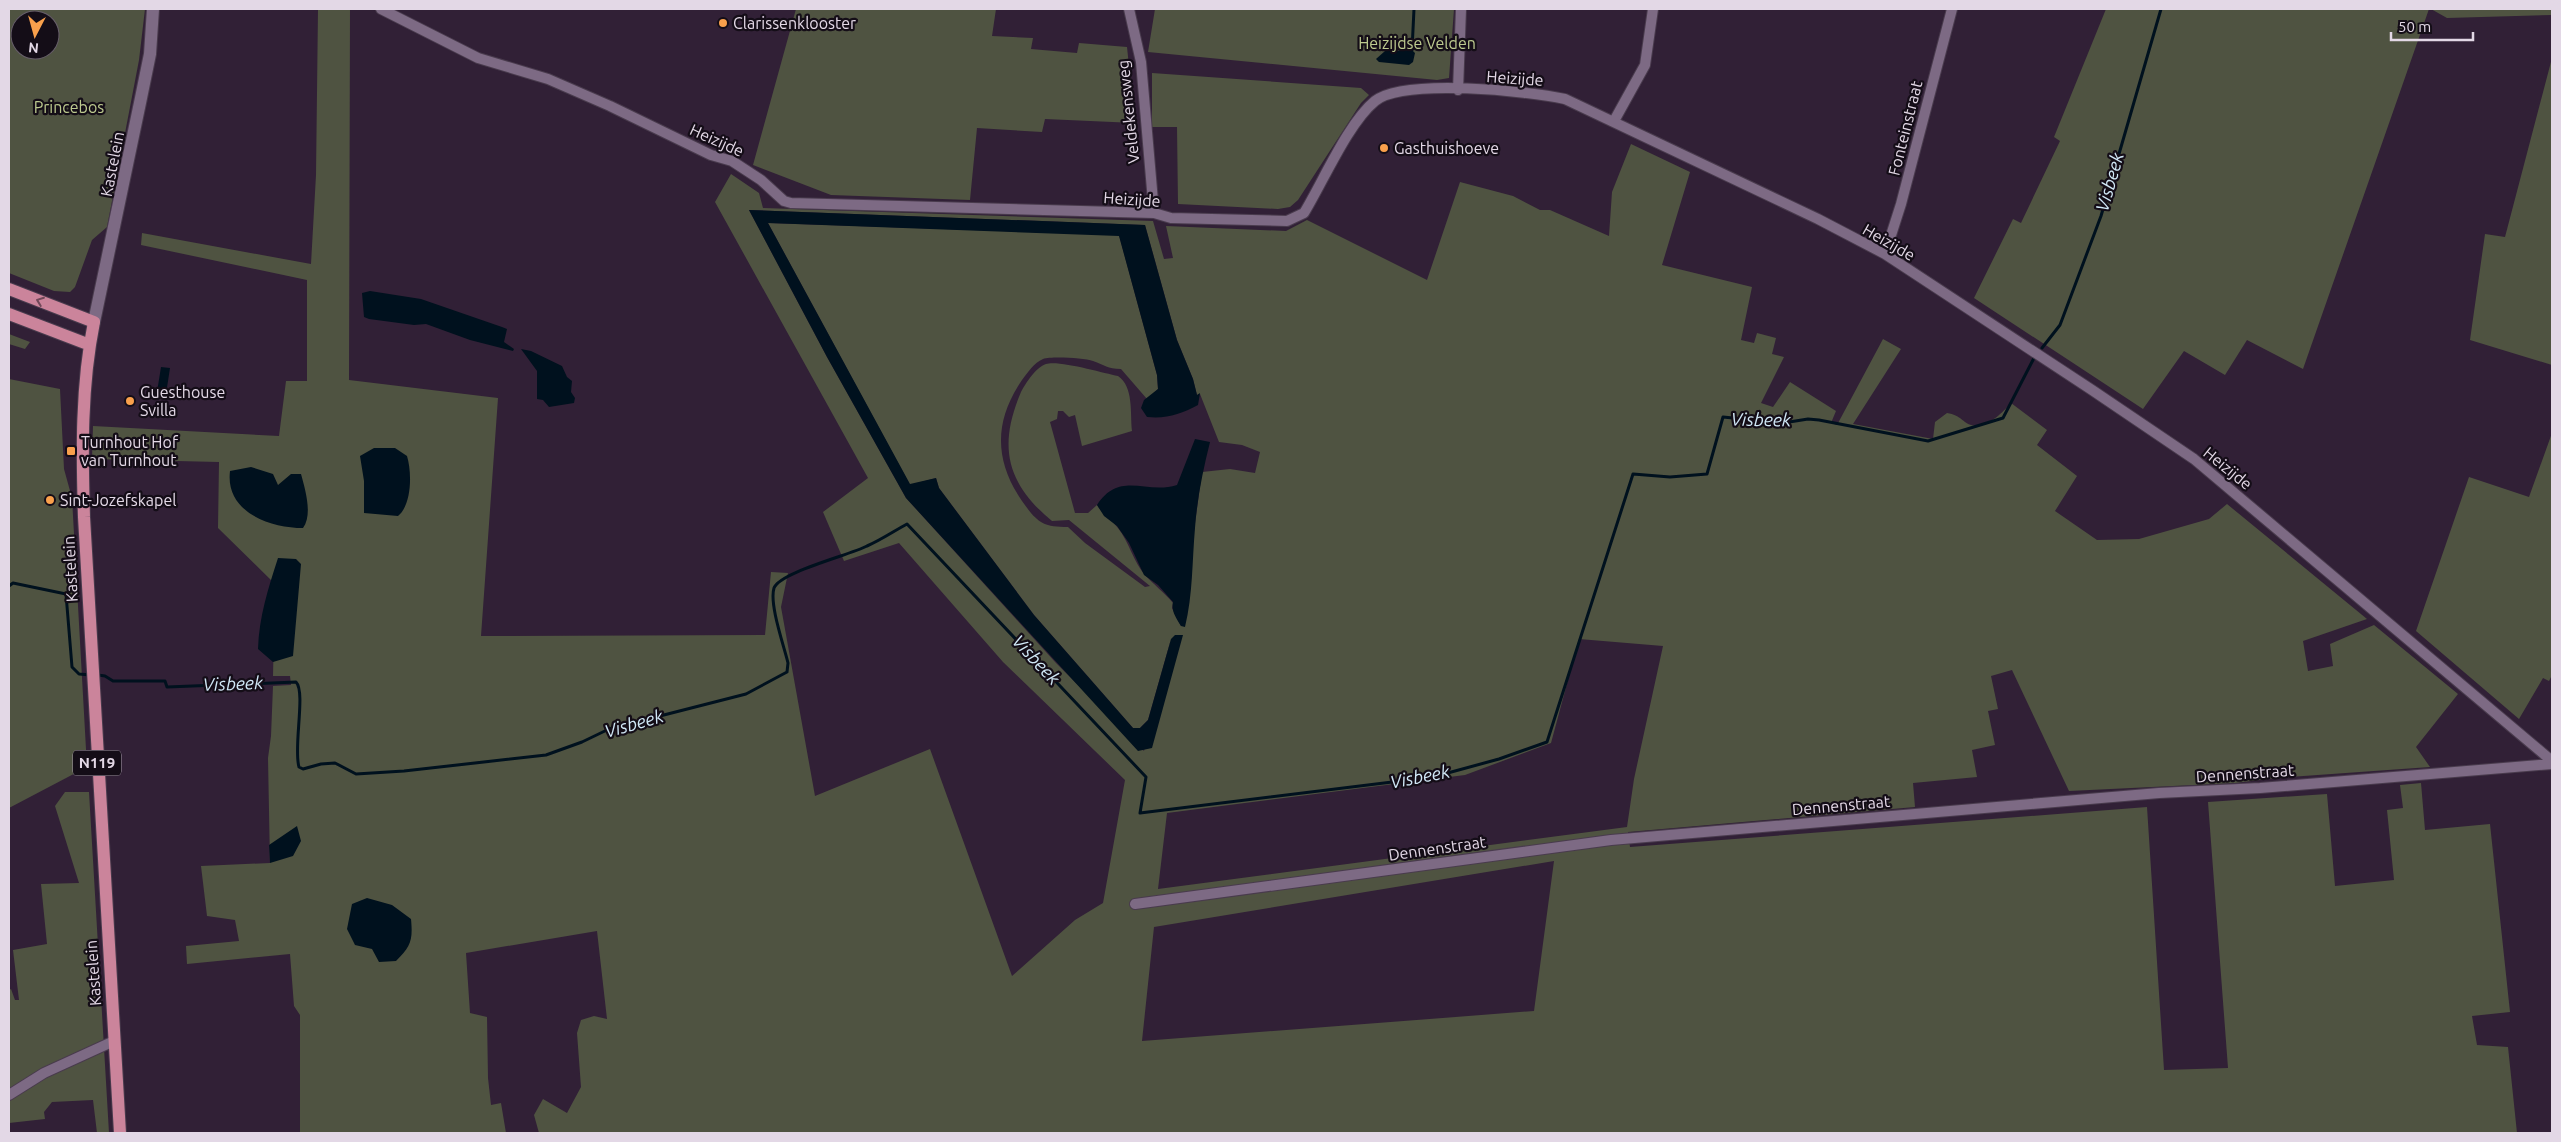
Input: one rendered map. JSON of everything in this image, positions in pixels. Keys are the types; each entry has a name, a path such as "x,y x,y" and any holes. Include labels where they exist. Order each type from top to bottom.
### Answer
{"main road":[{"path":"9,290 94,322"},
{"path":"9,314 90,345"},
{"name":"Kastelein","path":"94,322 90,345 83,426 84,517 120,1133"}],"street":[{"name":"Kastelein","path":"94,322 150,54 154,9"},
{"name":"Heizijde","path":"382,9 478,58 548,79 710,155 732,161 761,180 784,201 1154,213 1171,218 1287,221 1304,213 1334,158 1374,102 1389,94 1407,90 1458,90 1541,94 1565,99 1818,219 1886,254 2194,459 2552,762"},
{"name":"Veldekensweg","path":"1129,9 1141,62 1154,213"},
{"path":"1458,90 1460,9"},
{"path":"1614,121 1645,64 1653,9"},
{"name":"Fonteinstraat","path":"1886,254 1902,204 1952,9"},
{"name":"Dennenstraat","path":"1134,904 1611,840 2149,794 2260,788 2552,762"},
{"path":"9,1095 44,1073 114,1041"}],"green space":[{"name":"Princebos","path":"9,9 145,9 139,60 107,227 92,240 75,287 70,292 54,291 9,273"},
{"path":"318,9 350,9 349,380 498,398 481,636 765,635 771,572 788,573 781,607 815,796 930,749 1012,976 1075,920 1103,903 1125,780 1003,662 899,543 844,561 823,512 868,478 715,202 731,174 759,193 763,208 1153,221 1164,259 1173,258 1166,226 1286,231 1307,220 1427,280 1460,182 1513,196 1540,210 1550,210 1609,236 1612,192 1631,144 1690,172 1662,265 1752,287 1741,340 1754,343 1757,333 1776,338 1772,354 1784,357 1761,403 1773,407 1790,382 1836,411 1831,423 1837,425 1883,339 1901,349 1853,424 1933,439 1935,422 1947,413 1956,415 1968,424 1977,426 1994,419 2011,403 2047,430 2037,445 2077,476 2055,511 2097,540 2139,539 2209,519 2227,504 2367,619 2303,641 2308,671 2333,666 2330,644 2374,625 2458,694 2416,747 2430,767 2276,778 2235,783 2069,791 2012,670 1991,676 1998,709 1988,711 1995,745 1972,750 1977,777 1913,783 1915,807 1628,832 1630,847 2147,807 2164,1070 2228,1068 2208,802 2327,794 2335,886 2394,880 2387,810 2403,808 2400,785 2421,783 2425,830 2490,824 2510,1012 2472,1016 2477,1045 2508,1047 2517,1133 539,1133 534,1115 543,1099 567,1113 581,1087 577,1033 581,1020 594,1016 607,1019 597,931 466,953 470,1013 487,1017 488,1078 491,1105 501,1103 506,1133 300,1133 300,1015 294,1006 290,954 187,964 186,946 239,941 235,920 207,916 201,866 270,863 268,758 273,686 291,685 290,676 273,676 275,584 218,528 219,462 92,459 93,426 279,436 286,381 307,381 307,280 141,245 142,233 311,264 316,175","holes":["749,210 1145,225 1177,340 1193,379 1197,395 1200,394 1219,442 1242,445 1260,452 1255,473 1230,469 1202,472 1181,626 1172,608 1173,603 1141,570 1122,534 1097,505 1088,513 1075,513 1050,422 1057,419 1058,411 1063,411 1069,417 1075,415 1082,446 1132,431 1129,393 1127,387 1118,376 1071,365 1052,363 1042,366 1035,372 1021,392 1014,411 1010,430 1009,447 1011,462 1016,478 1025,492 1052,521 1069,520 1150,586 1145,587 1085,543 1068,527 1052,526 1036,518 1013,486 1002,456 1002,425 1006,410 1022,380 1034,365 1043,359 1083,359 1109,368 1121,369 1147,399 1158,389 1157,375 1119,235 768,223 910,485 936,478 939,488 1034,615 1133,728 1140,728 1148,720 1171,639 1144,751 1056,663 906,498 827,357","1579,639 1663,646 1634,779 1627,827 1158,889 1167,813 1465,775 1551,743","1554,861 1534,1011 1142,1041 1154,927"]},
{"path":"796,9 996,9 992,36 1033,38 1031,49 1077,53 1079,43 1127,47 1135,123 1045,119 1042,132 977,128 970,200 831,195 753,165"},
{"name":"Heizijdse Velden","path":"1155,9 1454,9 1449,78 1437,80 1148,52"},
{"path":"2106,9 2429,9 2303,369 2247,340 2225,375 2184,351 2143,409 1974,298 2013,219 2021,223 2060,141 2054,137"},
{"path":"2431,9 2552,9 2552,15 2447,18"},
{"path":"2552,58 2552,365 2470,340 2485,234 2505,237"},
{"path":"1152,73 1361,88 1369,95 1361,103 1298,200 1290,207 1278,209 1178,204 1177,127 1152,127"},
{"path":"9,334 30,342 25,349 9,344"},
{"path":"9,379 60,389 64,469 72,498 87,767 9,808"},
{"path":"2552,433 2552,675 2549,681 2543,678 2519,719 2416,631 2469,477 2529,497"},
{"path":"65,792 89,792 109,1133 97,1133 93,1100 52,1102 44,1112 45,1119 9,1123 9,990 11,989 15,1000 19,1000 13,950 47,944 41,884 79,883 55,806"}],"water":[{"path":"1412,50 1415,53 1413,62 1409,65 1379,62 1376,59 1385,51"},
{"path":"749,210 1145,225 1177,340 1193,379 1197,395 1200,393 1198,405 1180,413 1161,417 1147,417 1141,408 1144,400 1158,389 1157,375 1119,236 768,223 910,484 936,478 939,488 1034,615 1133,728 1140,728 1148,720 1171,639 1175,635 1183,635 1152,748 1138,751 906,498 827,357"},
{"path":"370,291 421,299 507,329 504,342 514,349 513,351 470,340 426,324 414,325 364,317 362,293"},
{"path":"521,349 531,351 562,366 567,377 572,381 571,392 575,398 574,403 549,407 543,400 537,399 537,371"},
{"path":"161,367 170,368 166,394 157,392"},
{"path":"1195,439 1210,442 1197,506 1191,590 1185,627 1181,626 1173,611 1173,602 1158,585 1144,575 1129,543 1117,526 1104,516 1097,505 1106,495 1124,486 1166,487 1177,485"},
{"path":"374,448 395,448 407,456 410,471 410,488 403,511 398,516 364,513 364,481 360,456"},
{"path":"251,467 273,474 278,485 291,474 301,474 308,509 303,528 277,525 264,521 242,507 230,485 230,471"},
{"path":"278,558 296,559 301,564 293,656 273,662 258,649 262,614"},
{"path":"297,826 301,841 293,856 270,863 269,845"},
{"path":"367,898 392,905 411,919 412,932 410,942 396,961 379,962 372,949 355,945 347,929 352,904"}],"waterway":[{"path":"1412,50 1414,9"},
{"name":"Visbeek","path":"2042,348 2060,325 2101,216 2161,9"},
{"name":"Visbeek","path":"98,675 105,676 113,681 165,681 167,687 296,682 300,697 297,747 299,767 303,769 321,764 335,763 356,774 404,771 546,755 582,742 609,729 746,694 787,672 788,663 774,604 774,588 779,582 789,576 816,564 858,550 907,524 1146,777 1140,813 1433,777 1499,759 1547,742 1633,474 1670,477 1707,474 1723,417 1783,423 1808,419 1819,420 1928,441 2003,418 2034,358"},
{"name":"Visbeek","path":"9,586 13,583 66,594 72,667 79,674 91,675"}],"place":[{"name":"Clarissenklooster","path":"723,23"},
{"name":"Gasthuishoeve","path":"1384,148"},
{"name":"Guesthouse Svilla","path":"130,401"},
{"name":"Turnhout Hof van Turnhout","path":"71,451"},
{"name":"Sint-Jozefskapel","path":"50,500"}]}
